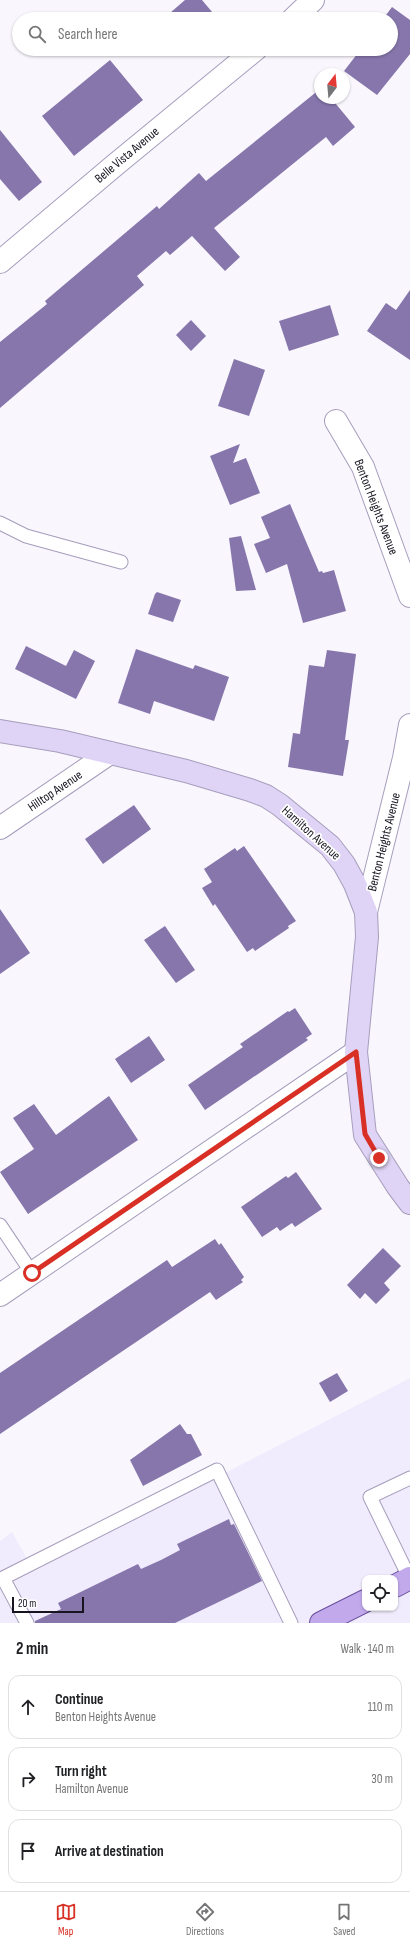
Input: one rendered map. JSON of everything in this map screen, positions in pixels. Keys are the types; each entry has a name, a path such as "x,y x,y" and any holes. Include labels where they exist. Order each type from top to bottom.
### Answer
{"main road":[{"path":"398,1584 410,1578"},
{"path":"320,1623 362,1602"}],"street":[{"name":"Belle Vista Avenue","path":"0,262 247,56"},
{"name":"Benton Heights Avenue","path":"336,421 363,467 410,596"},
{"name":"Benton Heights Avenue","path":"366,912 404,758 410,725"},
{"name":"Hamilton Avenue","path":"0,731 60,741 186,771 250,790 271,799 330,846 344,864 355,884 366,912 367,937 356,1052 365,1134 398,1188 410,1202"},
{"name":"Hilltop Avenue","path":"0,828 110,753"},
{"path":"0,1295 356,1052"}],"lane":[{"path":"0,523 26,536 121,562"},
{"path":"0,1225 32,1273"},
{"path":"27,1623 3,1578 217,1470 291,1623"},
{"path":"410,1478 370,1498 410,1578"}],"shaded area":[{"path":"410,1378 410,1623 0,1623 0,1541 12,1532 34,1571"}],"building":[{"path":"185,0 202,0 212,12 171,12"},
{"path":"392,7 410,20 410,54 377,95 350,75 350,68 346,68 356,56 398,56 398,12 388,12"},
{"path":"110,60 143,100 74,156 42,116"},
{"path":"314,94 314,104 336,104 355,127 333,146 326,137 214,228 240,257 225,271 192,236 170,255 166,251 137,276 144,285 0,408 0,342 47,304 45,301 157,206 159,209 199,173 206,181"},
{"path":"0,130 42,182 19,201 0,179"},
{"path":"410,290 410,360 367,331 386,303 396,310"},
{"path":"330,305 339,335 289,351 279,321"},
{"path":"191,320 206,336 191,351 176,335"},
{"path":"234,359 265,370 249,416 218,406"},
{"path":"240,444 233,463 246,458 260,493 230,505 210,456"},
{"path":"290,504 319,572 322,571 323,573 334,570 346,611 303,623 287,564 266,573 254,544 270,538 261,517"},
{"path":"241,536 256,590 236,591 229,538"},
{"path":"157,592 181,600 173,622 148,614"},
{"path":"26,646 66,666 74,650 95,661 76,699 15,669"},
{"path":"136,649 193,669 195,665 229,677 214,721 154,701 150,714 118,703"},
{"path":"327,650 356,654 345,740 349,740 343,776 288,767 293,733 300,734 309,665 324,667"},
{"path":"134,805 151,829 103,864 85,839"},
{"path":"244,846 296,921 288,926 289,928 255,951 253,948 247,952 215,904 213,906 202,888 212,882 204,869 235,848 237,851"},
{"path":"0,909 30,953 0,974"},
{"path":"165,926 195,970 176,983 144,940"},
{"path":"295,1008 312,1034 306,1038 308,1040 205,1110 188,1085 243,1047 240,1044 288,1011 289,1012"},
{"path":"149,1036 165,1060 131,1083 115,1059"},
{"path":"109,1096 138,1140 28,1214 0,1172 34,1149 13,1118 34,1104 56,1135"},
{"path":"296,1172 322,1209 295,1227 292,1223 280,1231 277,1227 262,1237 241,1207 286,1176 288,1178"},
{"path":"215,1239 219,1245 221,1243 244,1277 241,1280 243,1282 216,1300 210,1292 0,1434 0,1373 167,1260 172,1267"},
{"path":"383,1248 401,1266 384,1283 390,1290 376,1304 365,1293 360,1299 347,1285"},
{"path":"337,1373 348,1391 330,1402 319,1383"},
{"path":"180,1424 187,1434 191,1434 202,1455 143,1486 130,1460"},
{"path":"229,1519 231,1525 234,1524 262,1581 175,1623 35,1623 35,1621 61,1609 58,1603 138,1564 141,1569 161,1560 180,1550 177,1544"}],"route":[{"path":"32,1273 356,1052 365,1134 379,1158"}]}
